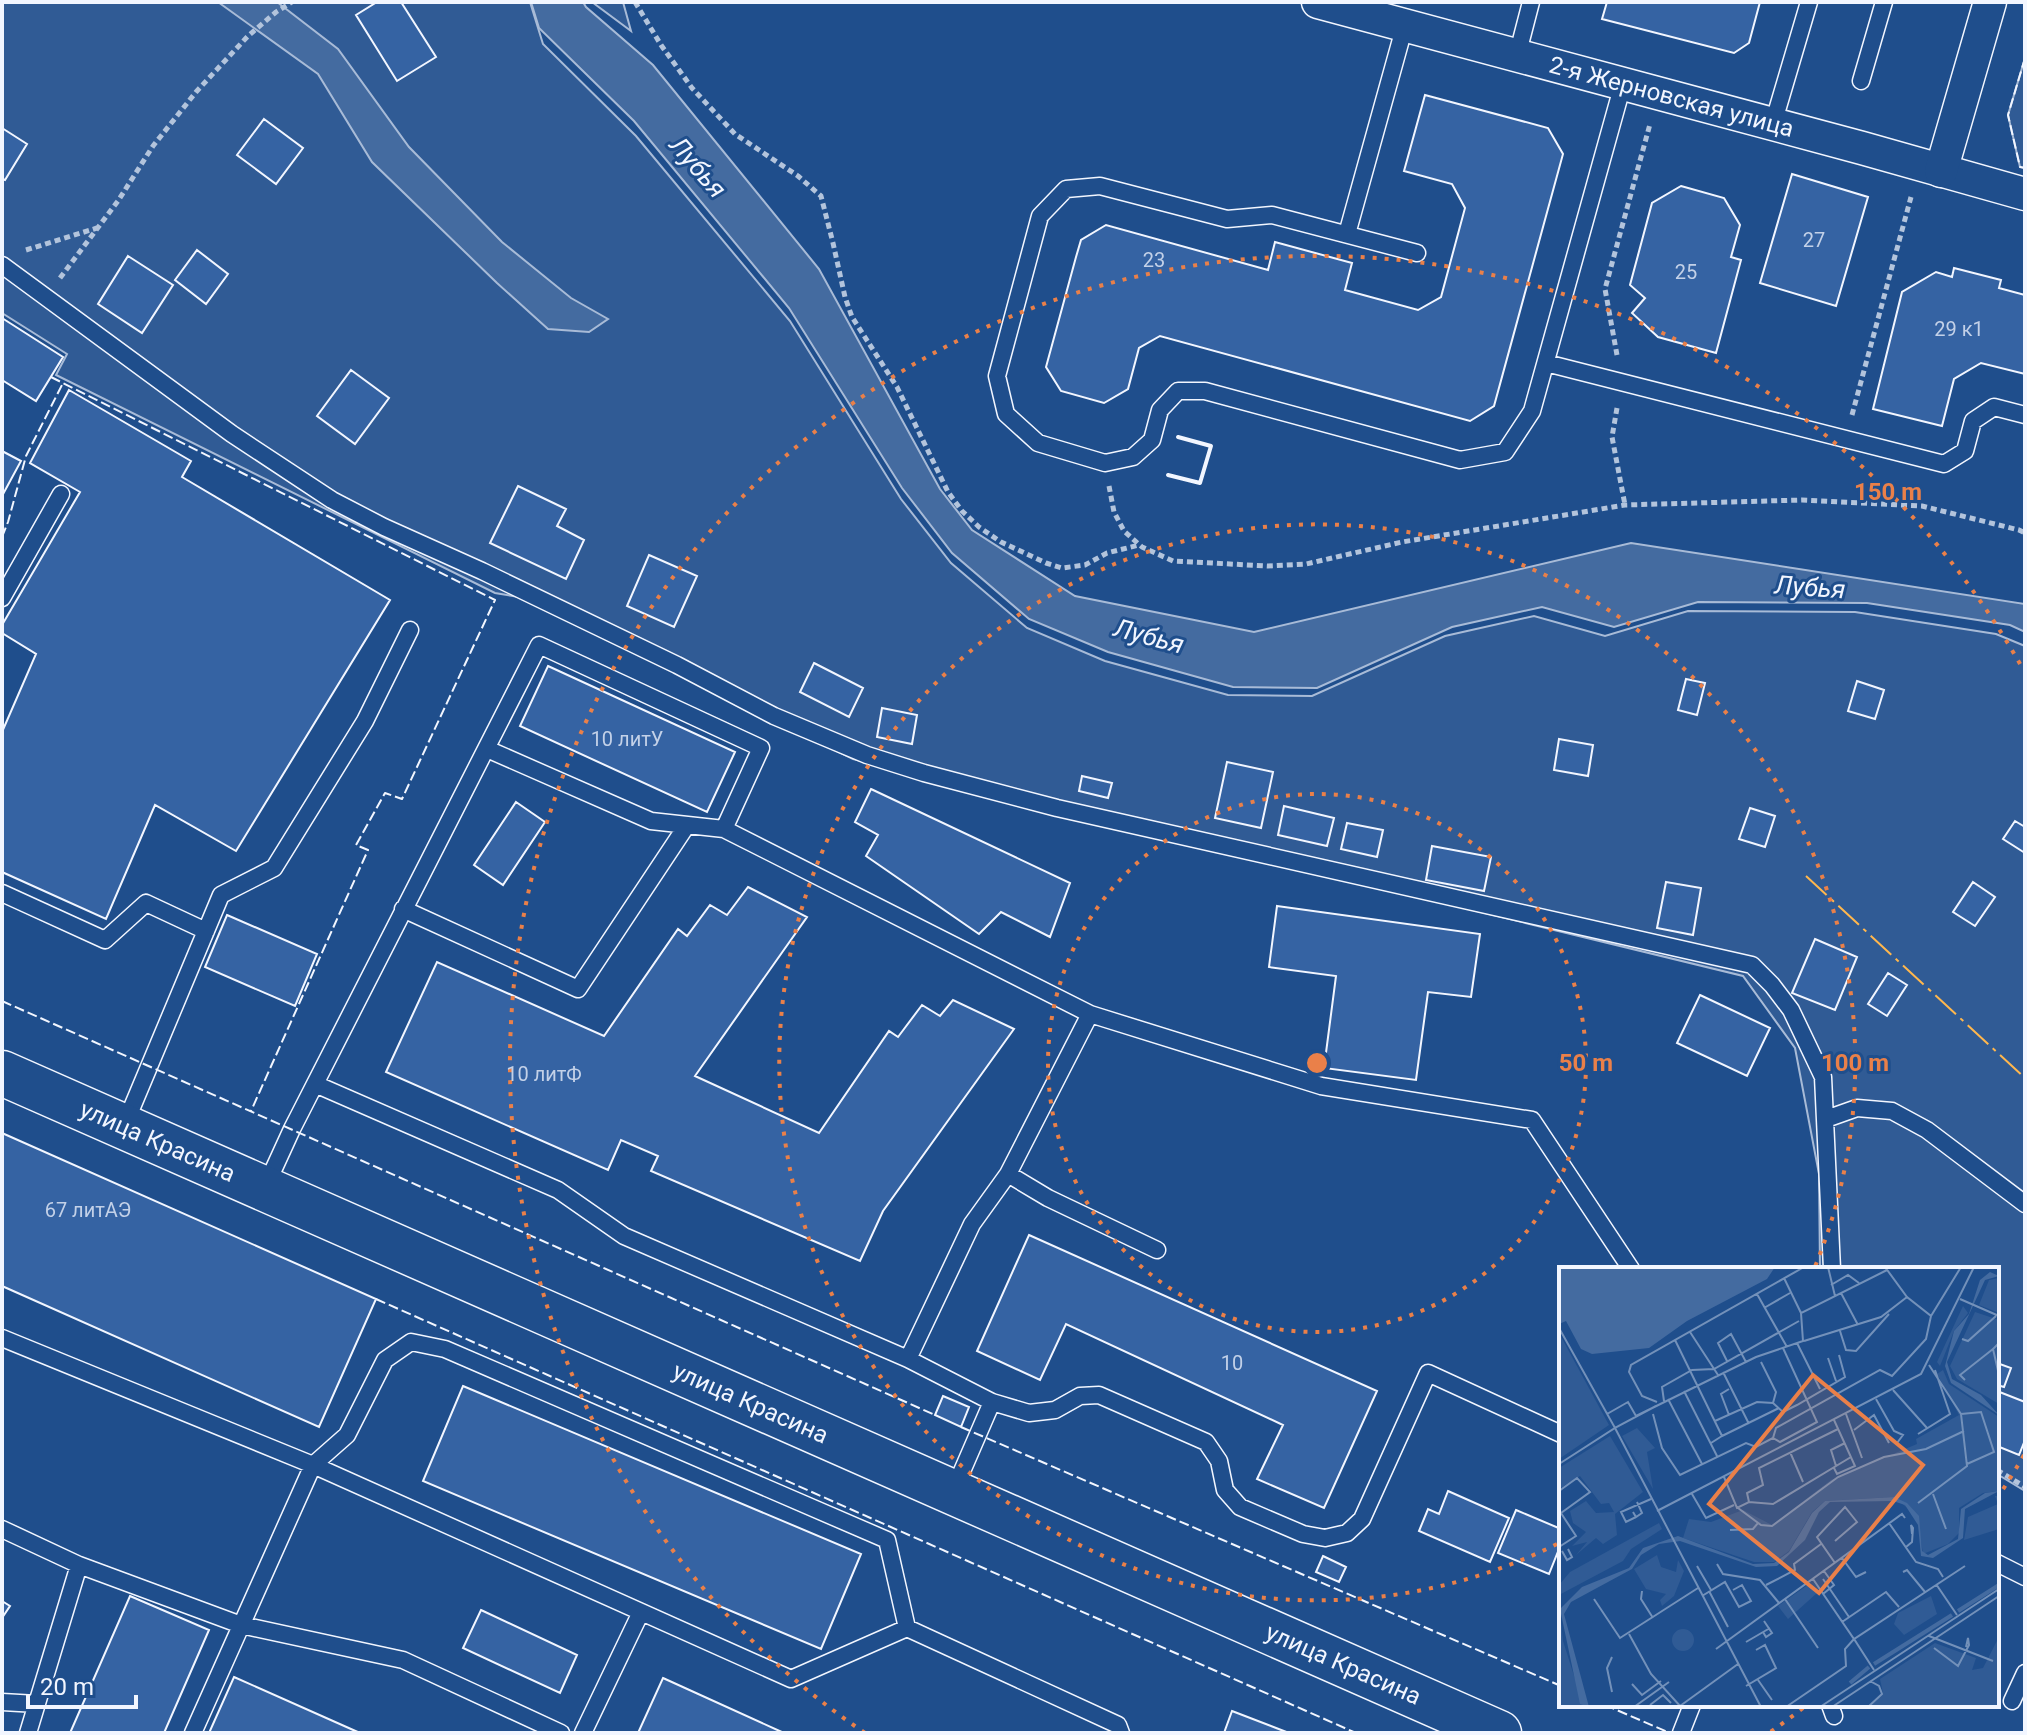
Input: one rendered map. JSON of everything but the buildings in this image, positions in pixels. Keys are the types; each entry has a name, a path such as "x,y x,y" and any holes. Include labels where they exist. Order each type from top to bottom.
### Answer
{"main road":[{"name":"улица Красина","path":"2,1073 1499,1733"}],"street":[{"name":"2-я Жерновская улица","path":"1318,2 2025,194"},
{"path":"1941,171 1990,2"}],"lane":[{"path":"1517,56 1531,2"},
{"path":"1773,124 1809,2"},
{"path":"1861,81 1884,2"},
{"path":"1347,234 1405,25"},
{"path":"1417,253 1272,215 1227,219 1100,186 1066,189 1040,216 997,376 1006,414 1038,443 1105,463 1133,457 1152,440 1160,410 1178,391 1205,391 1460,460 1505,452 1532,411 1623,84"},
{"path":"2,265 232,434 332,500 663,658 774,716 856,751 924,773 1057,808 1752,965 1791,1010 1823,1077 1832,1267"},
{"path":"1546,363 1944,464 1965,451 1973,421 1994,407 2025,415"},
{"path":"2,598 61,494"},
{"path":"124,1126 221,895 274,868 365,721 410,630"},
{"path":"265,1188 403,909 539,645 761,748 724,829"},
{"path":"487,749 651,821 724,829 1090,1014 1321,1086 1532,1120 1630,1267"},
{"path":"403,909 578,989 687,825"},
{"path":"2,893 105,940 146,903 206,931"},
{"path":"908,1359 972,1224 1008,1174 1090,1014"},
{"path":"315,1084 558,1190 624,1236 908,1359 992,1402 1029,1413 1055,1410 1080,1396 1099,1395 1206,1442 1219,1461 1225,1490 1240,1507 1303,1534 1325,1538 1347,1533 1362,1519 1428,1373 1559,1433"},
{"path":"1826,1119 1857,1108 1892,1111 1927,1130 2025,1204"},
{"path":"1008,1174 1048,1198 1157,1250"},
{"path":"2,1338 313,1465 791,1679 907,1628 1118,1725 1121,1733"},
{"path":"193,1733 313,1465 347,1435 385,1360 411,1342 445,1349 887,1540 907,1628"},
{"path":"953,1492 992,1402"},
{"path":"2,1529 79,1565 241,1625 403,1660 561,1733"},
{"path":"1999,1564 2025,1577"},
{"path":"28,1733 79,1565"},
{"path":"583,1733 641,1612"},
{"path":"2012,1701 2025,1673"},
{"path":"2,1702 37,1704"},
{"path":"1681,1733 1691,1707"}],"path":[{"path":"45,297 118,201 153,146 216,69 248,36 292,2"},
{"path":"635,2 692,88 735,134 798,176 821,196 852,317 897,387 948,492 962,511 1001,542 1062,568 1085,565 1107,553 1140,545"},
{"path":"1622,383 1605,289 1651,120"},
{"path":"1845,439 1912,193"},
{"path":"16,253 98,228"},
{"path":"1612,437 1625,505"},
{"path":"1105,463 1114,512 1124,531 1140,545 1173,561 1268,566 1306,564 1402,542 1625,505 1802,500 1922,506 2025,533"},
{"path":"1999,1471 2025,1487"}],"shaded area":[{"path":"2,2 530,2 543,44 636,136 790,321 901,499 951,563 1027,628 1105,661 1228,695 1312,696 1445,636 1534,616 1605,636 1688,611 1855,612 1996,634 2025,646 2025,1491 1999,1475 1999,1267 1820,1267 1819,1174 1795,1048 1743,976 853,759 525,598 495,593 56,375 67,354 2,313"},
{"path":"592,2 623,2 631,31"},
{"path":"2025,58 2025,168 2020,167 2008,115"}],"water":[{"path":"218,2 277,2 338,49 409,147 502,242 571,298 608,319 589,332 548,329 372,162 318,74"},
{"name":"Лубья","path":"531,2 583,2 653,65 819,269 940,489 972,530 1075,596 1254,632 1631,543 2025,604 2025,632 2010,625 1867,603 1698,602 1614,627 1542,607 1452,627 1317,688 1233,687 1108,652 1029,619 952,553 902,488 789,308 634,121 539,28"}],"fence":[{"path":"2025,58 2008,115 2020,167 2025,168"},
{"path":"51,377 495,600 402,799 385,793 356,845 368,850 251,1111"},
{"path":"2,537 26,456 63,383"},
{"path":"2,1001 935,1415"},
{"path":"376,1299 1356,1733"},
{"path":"961,1427 1559,1685"},
{"path":"1610,1707 1670,1733"}],"wall":[{"path":"1168,475 1200,483 1211,446 1178,437"}],"power":[{"path":"1806,876 2025,1078"}]}
